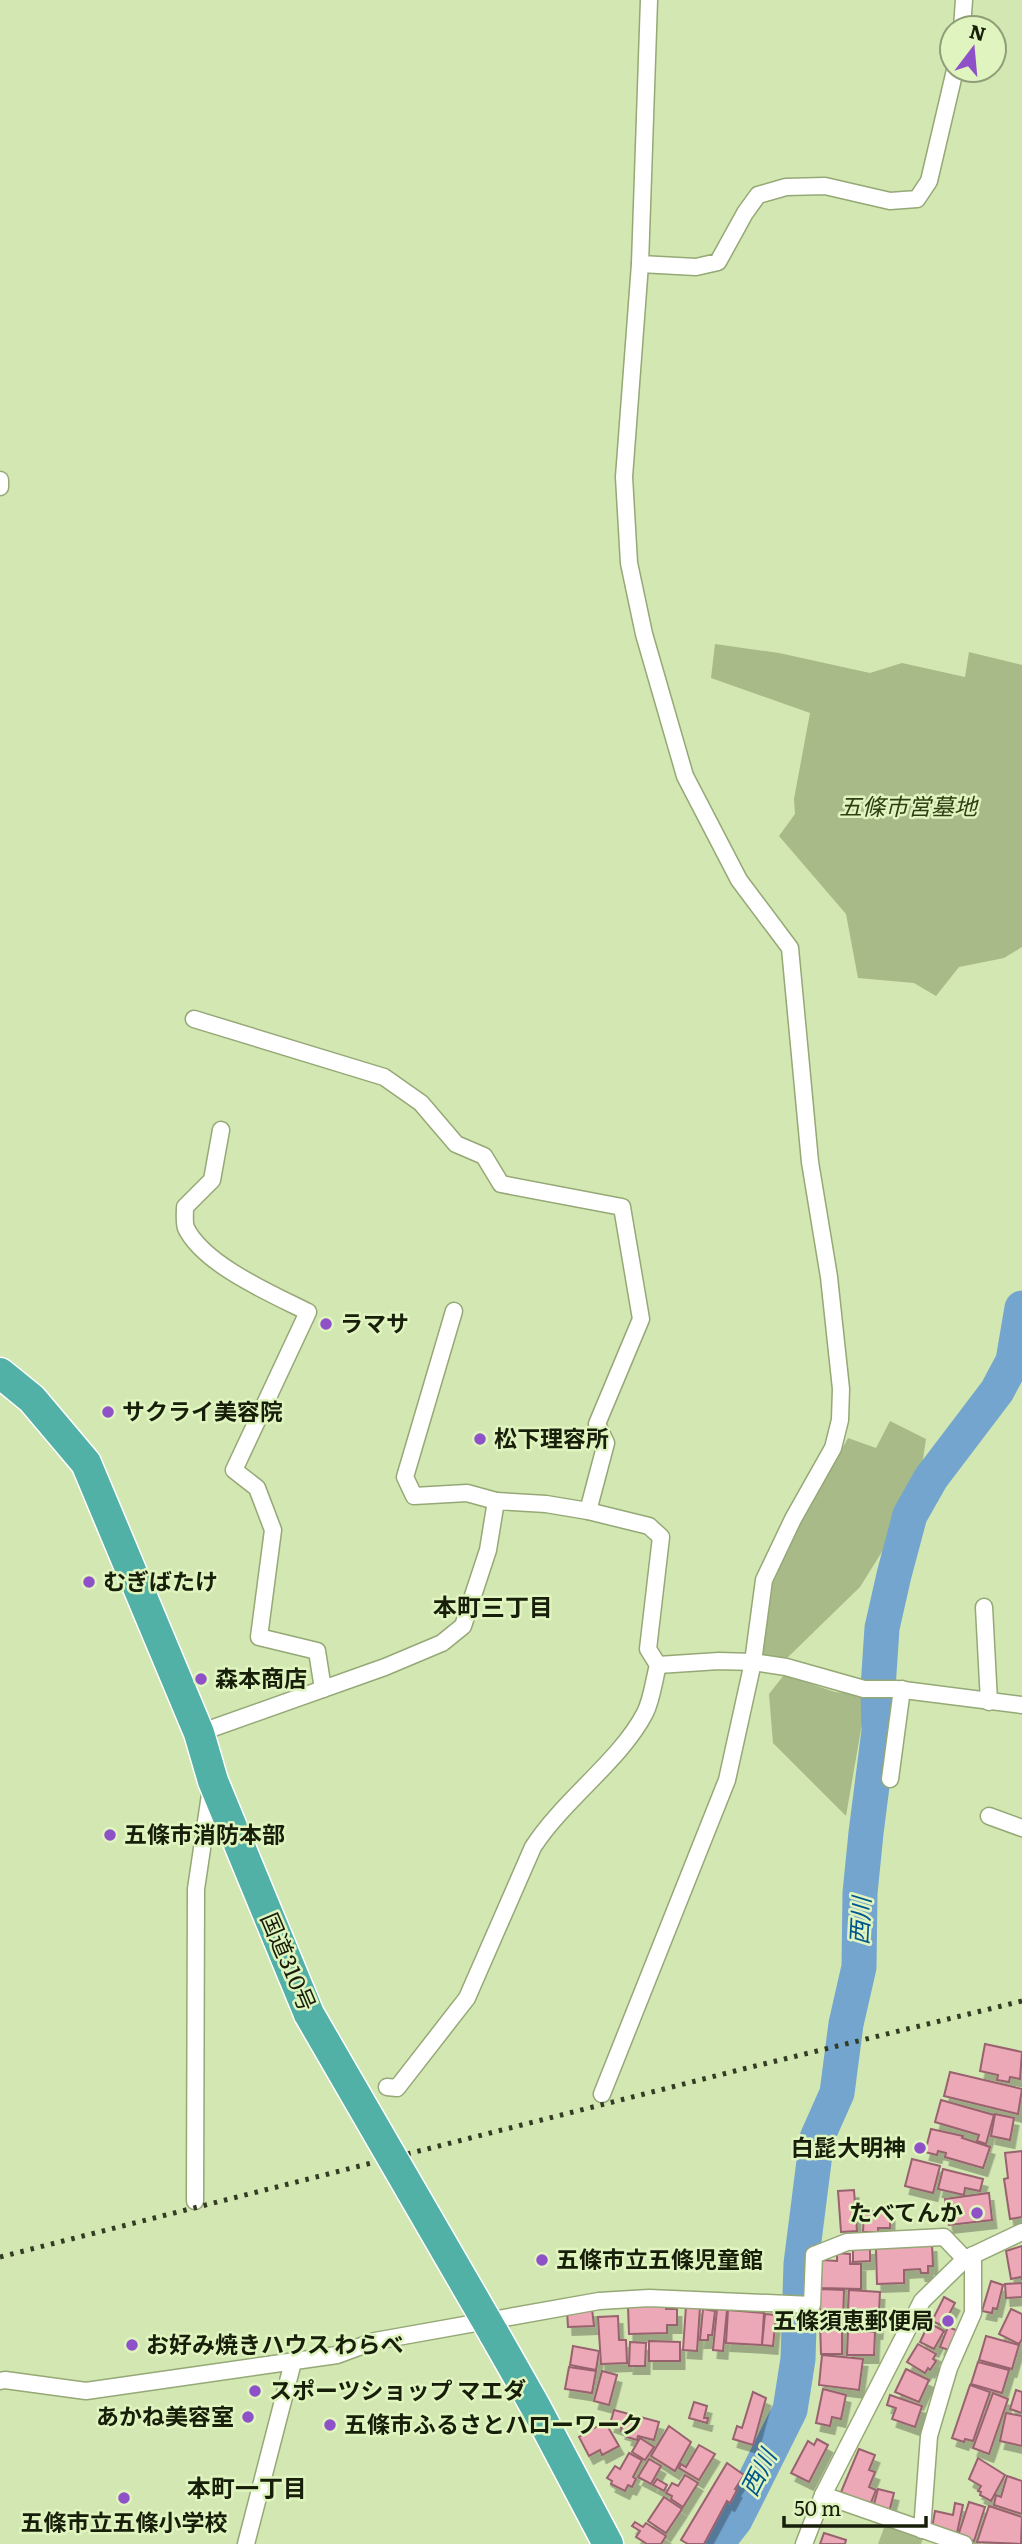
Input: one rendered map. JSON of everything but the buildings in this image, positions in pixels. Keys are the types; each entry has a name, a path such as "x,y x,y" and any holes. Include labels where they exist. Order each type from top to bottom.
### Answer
{"highway":[{"name":"国道310号","path":"0,1373 32,1399 86,1463 198,1733 213,1781 309,2014 536,2406 608,2544"}],"street":[{"path":"602,2094 727,1780 753,1662 764,1580 793,1519 833,1448 840,1420 841,1389 829,1277 810,1162 790,948 739,880 685,776 644,634 629,563 624,477 640,264 649,0"},
{"path":"640,264 696,267 718,261 758,195 786,187 825,186 890,201 917,199 929,181 952,84"},
{"path":"0,480 0,487"},
{"path":"194,1019 384,1077 421,1103 456,1144 484,1156 501,1184 622,1207 641,1319 597,1424 606,1443 588,1511"},
{"path":"221,1129 212,1180 185,1206 186,1227 208,1255 254,1286 308,1312 234,1470 257,1488 273,1530 259,1637 317,1651 323,1689"},
{"path":"387,2087 397,2088 467,1998 533,1847 548,1825 632,1732 646,1711 658,1665 648,1649 661,1537 649,1526 588,1511 546,1504 496,1501 467,1493 414,1496 404,1477 454,1311"},
{"path":"198,1733 442,1643 463,1626 488,1549 496,1501"},
{"path":"984,1607 989,1702"},
{"path":"658,1665 753,1662 786,1667 864,1689 899,1689 1022,1705"},
{"path":"890,1779 899,1689"},
{"path":"195,2201 196,1889 213,1781"},
{"path":"989,1816 1022,1828"},
{"path":"804,2544 823,2495 922,2301 969,2257 1022,2232"},
{"path":"0,2381 86,2391 337,2355 374,2342 599,2301 649,2298 812,2305 814,2255 847,2242 944,2237 969,2257 973,2312 949,2368 929,2436 922,2530"},
{"path":"246,2544 293,2362"},
{"path":"823,2495 964,2544"}],"green space":[{"name":"五條市営墓地","path":"715,644 779,653 870,673 902,663 965,677 969,652 1022,665 1022,947 1004,958 959,967 936,996 914,983 858,978 846,914 779,836 795,814 794,799 810,713 711,678"},
{"path":"890,1421 926,1439 922,1466 903,1518 860,1587 784,1661 761,1654 773,1582 795,1534 848,1438 876,1448"},
{"path":"784,1675 835,1692 867,1695 846,1816 773,1743 769,1694"},
{"path":"885,2525 923,2538 921,2544 878,2544"}],"waterway":[{"name":"西川","path":"716,2544 735,2520 790,2410 798,2359 801,2264 817,2138 837,2093 846,2024 859,1967 860,1893 879,1731 878,1688 882,1628 894,1575 910,1515 931,1478 997,1391 1013,1361 1022,1308"}],"railway":[{"path":"0,2257 1022,2001"}],"place":[{"name":"ラマサ","path":"326,1324"},
{"name":"サクライ美容院","path":"108,1412"},
{"name":"松下理容所","path":"480,1439"},
{"name":"むぎばたけ","path":"89,1582"},
{"name":"森本商店","path":"201,1679"},
{"name":"五條市消防本部","path":"110,1835"},
{"name":"白髭大明神","path":"920,2148"},
{"name":"たべてんか","path":"977,2213"},
{"name":"五條市立五條児童館","path":"542,2260"},
{"name":"五條須恵郵便局","path":"948,2321"},
{"name":"お好み焼きハウス わらべ","path":"132,2345"},
{"name":"スポーツショップ マエダ","path":"255,2391"},
{"name":"あかね美容室","path":"248,2417"},
{"name":"五條市ふるさとハローワーク","path":"330,2425"},
{"name":"五條市立五條小学校","path":"124,2498"}],"district":[{"name":"本町三丁目","path":"493,1608"},
{"name":"本町一丁目","path":"247,2489"}]}
